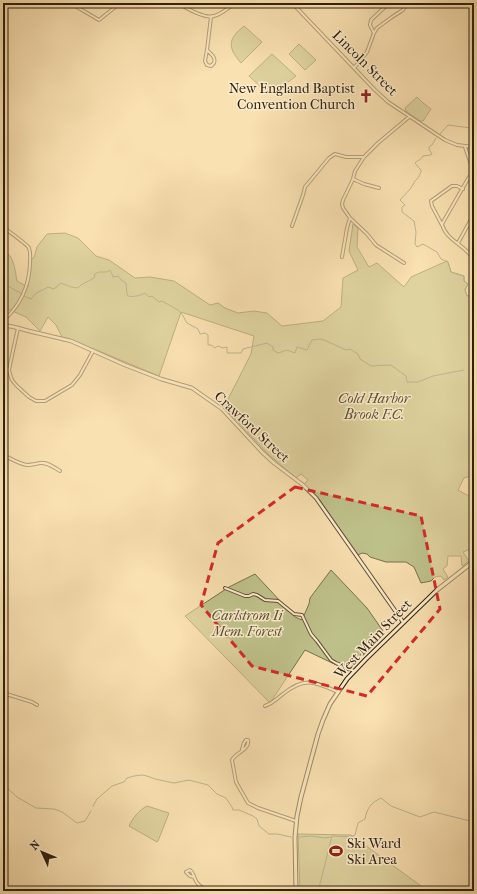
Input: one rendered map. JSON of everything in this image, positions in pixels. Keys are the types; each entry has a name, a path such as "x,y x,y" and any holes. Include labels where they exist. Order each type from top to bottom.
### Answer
{"main road":[{"name":"West Main Street","path":"296,891 296,821 319,729 326,713 338,692 354,671 435,591 474,561"}],"street":[{"path":"70,3 99,20 118,3"},
{"path":"178,3 203,15 211,17 236,3"},
{"name":"Lincoln Street","path":"292,3 388,102 445,140 457,145 474,148"},
{"path":"374,33 370,25 371,20 389,3"},
{"path":"354,68 367,52 377,28 403,10 405,3"},
{"path":"207,50 215,60 211,66 206,65 205,62 211,17"},
{"path":"404,263 376,245 350,218 343,208 343,202 356,169 364,158 376,145 409,116"},
{"path":"442,226 469,177 474,174 465,147"},
{"path":"292,226 305,187 329,158 334,154 346,158 364,158"},
{"path":"353,179 379,188"},
{"path":"463,189 457,186 452,186 431,201 442,226 449,236 474,259"},
{"path":"458,243 474,214"},
{"path":"342,257 350,218"},
{"path":"3,227 26,244 30,252 29,275 25,292 3,321"},
{"name":"Crawford Street","path":"3,325 67,340 124,365 192,388 222,409 263,453 301,483 316,498 403,622"},
{"path":"18,328 9,370 12,380 16,385 36,401 45,401 72,385 80,375 94,351"},
{"path":"3,455 28,465 40,463 46,464 53,466 60,471"},
{"path":"225,588 245,596 253,594 265,600 278,601 294,614 302,615 311,634 331,660 354,671"},
{"path":"265,706 272,704 291,688 305,682 316,684 338,692"},
{"path":"3,694 37,705"},
{"path":"242,750 244,742 248,740 248,744 245,749 235,754 232,760 236,782 248,803 296,821"},
{"path":"194,877 199,886 208,891"}],"highlighted area":[{"path":"295,487 421,516 440,609 367,696 252,666 201,605 218,543"}],"green space":[{"path":"244,26 262,42 241,63 233,52 231,43 235,35"},
{"path":"299,44 316,60 305,70 289,54"},
{"path":"272,54 296,76 280,87 270,90 261,87 249,76"},
{"path":"417,97 431,109 423,121 420,121 406,111 405,108"},
{"name":"Cold Harbor Brook F.C.","path":"353,224 358,228 357,247 369,267 377,263 404,287 411,277 447,261 451,272 464,276 464,281 468,284 465,290 467,296 474,294 474,475 464,478 458,490 474,501 474,527 470,534 474,538 474,547 463,552 469,561 462,566 461,556 448,556 447,566 443,569 448,577 444,580 441,576 435,577 431,581 421,583 414,567 406,562 386,562 370,557 367,554 362,553 358,555 319,499 304,484 308,480 301,474 296,478 269,455 224,407 251,354 254,336 181,312 159,376 62,337 56,325 48,317 40,331 26,317 3,307 3,250 10,255 12,259 17,281 28,287 30,259 34,258 37,247 47,234 65,233 78,238 96,256 109,260 135,278 150,277 174,281 210,305 218,303 225,308 238,313 254,311 267,313 282,326 323,321 341,307 343,278 358,270 349,251"},
{"name":"Carlstrom Ii Mem. Forest","path":"331,570 367,608 383,631 372,639 349,671 305,650 270,703 185,616 229,587 255,574 295,617 302,620 310,598"},
{"path":"147,806 169,813 157,842 129,826 136,815"},
{"name":"Ski Ward Ski Area","path":"298,834 351,835 428,891 300,891"}],"waterway":[{"path":"5,13 8,3"},
{"path":"472,3 474,7"},
{"path":"440,134 448,125 471,128 474,127"},
{"path":"436,138 429,147 432,154 423,156 415,163 421,172 411,188 400,200 405,205 402,207 402,212 414,221 416,232 415,244 417,247 423,244 437,252 441,259 448,262 451,272 464,276 464,281 468,284 465,290 467,296 474,294"},
{"path":"24,296 31,299 34,295 48,287 54,289 61,283 78,288 94,278 95,274 110,270 113,277 118,276 126,283 127,295 132,297 145,293 149,297 152,296 159,302 162,301 178,310 187,323 198,329 200,334 205,333 208,335 208,345 215,348 218,346 223,348 227,347 227,353 241,353 243,349 267,343 278,353 287,350 295,353 297,347 307,350 312,340 320,339 346,350 350,349 358,354 360,359 371,366 391,365 406,376 407,382 418,382 433,376 464,370"},
{"path":"3,288 6,285 22,294"},
{"path":"93,806 97,799 112,786 124,782 127,778 134,776 142,775 174,783 189,780 208,785 217,794 226,798 233,810 239,810 257,819 259,826 269,834 291,837"},
{"path":"3,784 17,797 36,808 54,809 62,812 77,823 85,821 91,811"},
{"path":"317,891 332,836 351,837 355,835 358,823 365,819 368,809 372,804 381,798 391,806 420,817 434,812 474,822"},
{"path":"298,837 331,837"}],"place":[{"name":"New England Baptist Convention Church","path":"366,96"},
{"name":"Ski Ward Ski Area","path":"336,851"}]}
